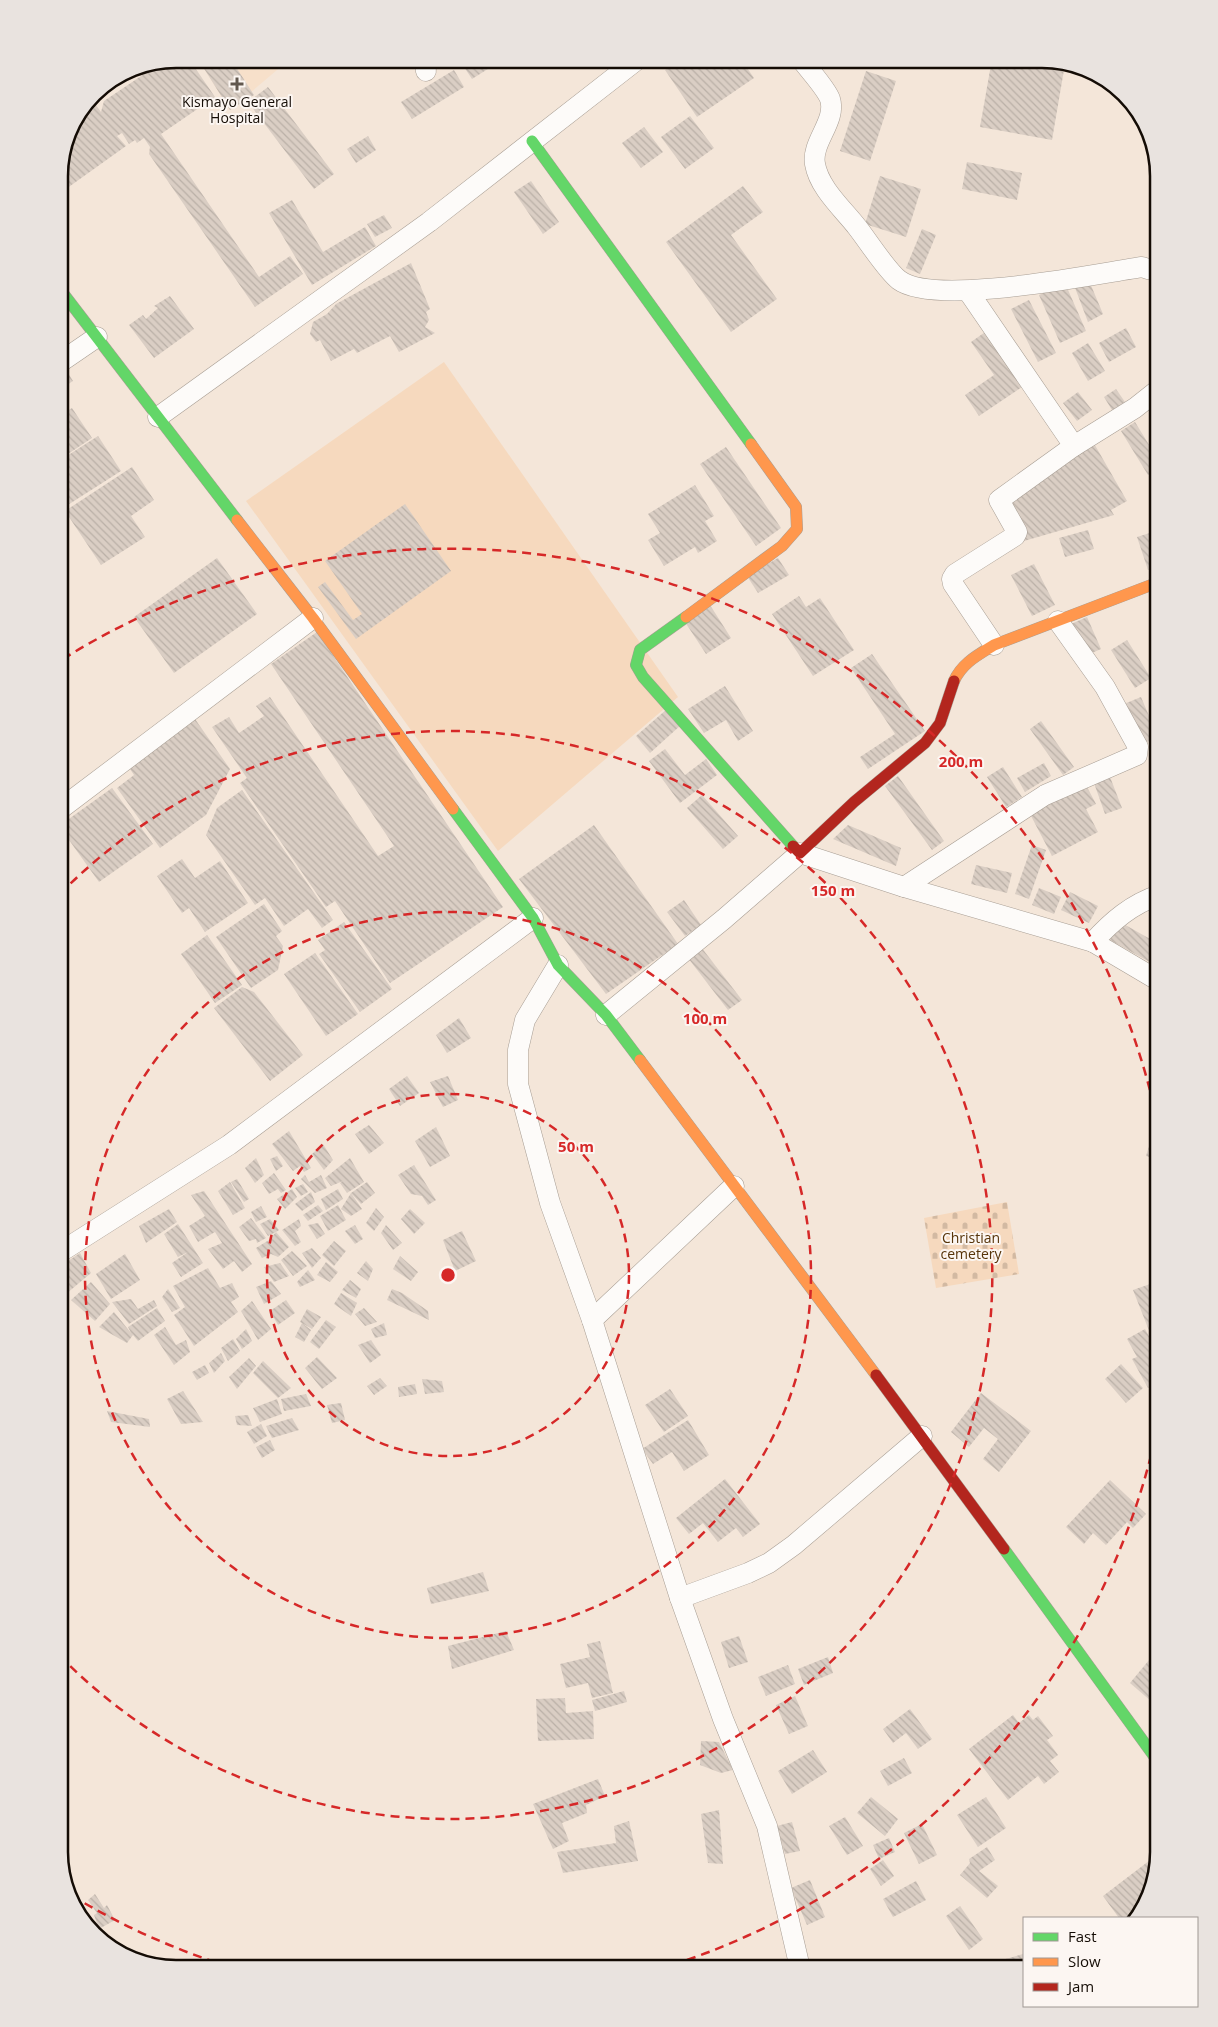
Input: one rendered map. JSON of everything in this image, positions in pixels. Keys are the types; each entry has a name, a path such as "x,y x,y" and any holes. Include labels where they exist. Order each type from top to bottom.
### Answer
{"street":[{"path":"158,416 429,222 626,68"},
{"path":"808,68 830,99 830,117 819,144 815,164 824,184 899,280 918,290 968,290 1025,285 1142,267 1148,269"},
{"path":"532,141 796,507 797,530 782,546 640,650 636,665 644,677 800,853 1093,942 1150,976"},
{"path":"968,290 1074,446"},
{"path":"68,300 313,618 533,918 558,965 606,1015 922,1436 1150,1751"},
{"path":"68,357 97,337"},
{"path":"994,645 953,584 952,578 955,574 1015,536 1017,532 999,500 1074,446 1135,408 1150,396"},
{"path":"606,1015 724,919 800,853 854,802 926,743 940,724 954,679 961,668 971,659 994,645 1150,585"},
{"path":"68,803 313,618"},
{"path":"904,886 1045,795 1137,755 1139,752 1105,687 1058,621"},
{"path":"1093,942 1123,913 1150,898"},
{"path":"67,1248 229,1146 533,918"},
{"path":"558,965 525,1020 518,1050 518,1084 550,1203 592,1320 680,1598 723,1719 767,1826 798,1960"},
{"path":"592,1320 734,1186"},
{"path":"680,1598 748,1573 769,1563 794,1545 922,1436"}],"shaded area":[{"name":"Kismayo General Hospital","path":"204,68 279,68 230,110"}],"green space":[{"path":"444,362 678,697 498,851 246,501"},
{"name":"Christian cemetery","path":"1007,1202 1019,1274 936,1288 924,1218"}],"building":[{"path":"169,68 195,68 215,97 161,134 259,277 290,256 303,274 255,307 149,154 150,147 144,138 137,143 135,140 129,144 122,133 117,136 126,146 68,188 68,162 76,134 95,104 101,112 104,101 148,72"},
{"path":"204,68 237,68 254,95 230,110"},
{"path":"465,68 489,68 472,79"},
{"path":"668,68 747,68 754,78 697,117 665,70"},
{"path":"990,68 1049,68 1064,70 1052,140 980,127"},
{"path":"454,70 464,87 412,119 401,102"},
{"path":"866,71 896,81 870,161 840,151"},
{"path":"268,87 334,174 314,189 248,102"},
{"path":"690,116 714,148 685,169 661,137"},
{"path":"644,127 663,152 641,168 622,143"},
{"path":"368,136 376,150 356,163 347,149"},
{"path":"967,162 1022,173 1017,200 962,189"},
{"path":"880,176 921,189 906,237 865,224"},
{"path":"531,181 559,222 543,234 514,192"},
{"path":"743,186 763,212 731,235 777,299 731,332 666,242"},
{"path":"292,200 323,252 365,227 376,246 312,285 269,213"},
{"path":"384,215 392,228 375,237 367,224"},
{"path":"922,229 936,235 920,274 906,268"},
{"path":"411,263 430,309 426,312 429,320 425,327 435,333 399,352 390,336 357,353 354,349 331,361 320,340 316,342 310,334 313,322 327,314 336,304"},
{"path":"1065,283 1086,331 1060,343 1039,295"},
{"path":"1090,283 1103,314 1088,322 1074,285"},
{"path":"170,296 194,329 154,358 129,325 143,315 146,319 158,308 154,306"},
{"path":"1029,300 1056,353 1038,362 1011,309"},
{"path":"1126,328 1136,347 1109,362 1099,343"},
{"path":"988,330 1025,385 979,416 965,395 994,375 971,342"},
{"path":"1088,343 1105,371 1088,381 1072,353"},
{"path":"68,373 73,381 68,384"},
{"path":"1116,389 1125,402 1112,410 1104,397"},
{"path":"1078,392 1092,410 1077,421 1063,403"},
{"path":"72,408 92,438 68,454 68,411"},
{"path":"1135,422 1150,446 1150,474 1148,475 1121,431"},
{"path":"98,436 121,471 68,505 68,455"},
{"path":"1092,440 1127,501 1111,510 1114,515 1024,541 996,492"},
{"path":"726,447 781,528 756,546 700,464"},
{"path":"132,467 154,500 131,516 145,537 101,565 68,515 68,509"},
{"path":"695,485 714,516 705,521 717,541 698,553 695,547 664,566 648,540 660,533 648,514"},
{"path":"405,504 451,571 356,639 318,587 325,582 353,620 362,614 325,561"},
{"path":"1088,530 1094,549 1065,557 1059,538"},
{"path":"1150,533 1150,569 1148,570 1137,537"},
{"path":"217,558 257,614 174,673 134,617"},
{"path":"778,558 789,575 758,593 747,576"},
{"path":"1034,564 1055,605 1032,616 1011,575"},
{"path":"799,596 806,607 820,598 854,650 813,676 772,614"},
{"path":"710,605 731,638 706,654 685,622"},
{"path":"1087,617 1101,649 1085,656 1071,624"},
{"path":"317,632 503,907 390,983 335,901 326,907 240,783 247,778 212,727 229,717 239,733 264,716 256,706 270,697 378,856 394,846 271,664"},
{"path":"1127,640 1150,679 1135,688 1111,650"},
{"path":"872,654 925,731 868,769 860,757 895,734 851,668"},
{"path":"725,686 753,731 738,741 726,720 704,733 688,709"},
{"path":"1141,697 1150,718 1150,741 1140,745 1124,704"},
{"path":"667,709 681,725 650,753 636,736"},
{"path":"195,719 230,769 206,815 160,848 117,788 134,775 128,766"},
{"path":"1041,721 1074,767 1063,775 1030,729"},
{"path":"665,749 685,775 706,759 717,775 680,803 649,761"},
{"path":"1044,763 1051,776 1025,792 1017,778"},
{"path":"1003,767 1022,797 1006,807 987,777"},
{"path":"898,776 944,841 932,850 885,786"},
{"path":"1110,777 1122,808 1105,814 1094,783"},
{"path":"1086,785 1096,804 1086,809 1098,832 1052,856 1030,814"},
{"path":"112,788 153,844 99,882 68,838 68,820"},
{"path":"242,790 333,920 322,928 308,909 284,926 265,898 255,905 206,835 217,808"},
{"path":"702,795 738,836 723,849 687,808"},
{"path":"594,825 678,944 606,994 519,879"},
{"path":"848,825 901,848 896,866 833,839"},
{"path":"1032,845 1046,850 1029,899 1015,894"},
{"path":"182,859 195,878 220,861 248,903 205,932 189,908 182,913 157,876"},
{"path":"976,865 1012,873 1007,893 971,884"},
{"path":"1039,888 1061,897 1054,914 1032,905"},
{"path":"1070,892 1098,906 1089,923 1061,910"},
{"path":"684,900 701,925 685,936 667,912"},
{"path":"264,904 282,931 276,936 283,946 278,970 251,988 216,937"},
{"path":"344,922 392,989 360,1012 319,954 325,950 318,940"},
{"path":"1120,922 1150,939 1150,962 1110,940"},
{"path":"207,935 242,985 215,1003 181,954"},
{"path":"701,947 742,1000 728,1010 688,958"},
{"path":"315,953 358,1014 326,1036 284,974"},
{"path":"242,987 254,992 303,1055 270,1081 214,1008"},
{"path":"459,1018 471,1038 447,1053 436,1035"},
{"path":"407,1076 419,1093 400,1106 389,1089"},
{"path":"448,1076 458,1100 443,1107 430,1082"},
{"path":"369,1125 384,1143 369,1154 355,1134"},
{"path":"436,1127 450,1156 430,1167 415,1141"},
{"path":"289,1131 311,1168 304,1172 300,1166 293,1171 272,1144"},
{"path":"1150,1143 1150,1157 1146,1156"},
{"path":"323,1144 333,1160 324,1170 312,1154"},
{"path":"277,1156 283,1166 276,1171 270,1159"},
{"path":"256,1158 264,1175 255,1183 245,1168"},
{"path":"350,1158 364,1182 347,1193 340,1183 343,1181 331,1186 325,1178"},
{"path":"414,1165 436,1200 428,1205 422,1196 411,1194 398,1175"},
{"path":"274,1173 286,1190 281,1193 278,1189 269,1194 262,1183"},
{"path":"305,1175 309,1182 321,1175 327,1188 315,1193 301,1179"},
{"path":"237,1179 249,1199 244,1202 231,1182"},
{"path":"230,1182 245,1208 233,1215 218,1191"},
{"path":"367,1182 375,1193 361,1204 351,1193"},
{"path":"303,1184 308,1192 301,1196 295,1188"},
{"path":"292,1189 297,1197 285,1209 277,1199"},
{"path":"338,1189 343,1199 326,1210 321,1199"},
{"path":"204,1191 252,1264 242,1272 234,1261 223,1269 208,1249 222,1243 215,1232 198,1242 189,1226 205,1216 191,1195"},
{"path":"311,1192 315,1202 302,1211 295,1204"},
{"path":"351,1193 362,1209 351,1216 341,1209"},
{"path":"318,1205 323,1211 308,1221 303,1215"},
{"path":"338,1205 346,1220 328,1231 320,1216"},
{"path":"261,1206 267,1217 256,1222 251,1212"},
{"path":"376,1208 384,1217 374,1231 366,1223"},
{"path":"169,1209 177,1222 146,1243 139,1226"},
{"path":"410,1209 425,1223 414,1234 401,1219"},
{"path":"251,1218 266,1238 257,1243 256,1239 249,1241 239,1227"},
{"path":"270,1219 279,1230 268,1236 260,1224"},
{"path":"299,1219 301,1226 295,1231 301,1242 295,1246 282,1230"},
{"path":"318,1223 325,1234 317,1239 308,1225"},
{"path":"178,1224 203,1263 181,1277 172,1263 188,1252 178,1257 164,1234"},
{"path":"355,1225 363,1239 355,1244 345,1231"},
{"path":"386,1225 402,1243 393,1250 381,1233"},
{"path":"462,1231 476,1261 455,1271 443,1240"},
{"path":"276,1232 289,1247 278,1257 271,1254 262,1258 256,1248 269,1240"},
{"path":"334,1241 346,1251 334,1266 322,1255"},
{"path":"312,1248 321,1258 312,1268 302,1253"},
{"path":"292,1251 307,1266 293,1276 281,1260"},
{"path":"80,1253 91,1273 67,1293 67,1261"},
{"path":"125,1254 140,1280 111,1299 96,1274"},
{"path":"400,1256 418,1272 411,1281 393,1269"},
{"path":"366,1261 373,1269 368,1281 357,1273"},
{"path":"326,1262 338,1272 330,1282 317,1275"},
{"path":"280,1263 289,1276 274,1282 264,1267"},
{"path":"208,1268 220,1288 232,1283 239,1297 231,1302 238,1312 194,1346 174,1315 185,1307 173,1286"},
{"path":"308,1270 315,1280 300,1287 297,1282"},
{"path":"350,1280 361,1289 356,1298 342,1290"},
{"path":"271,1281 281,1294 264,1304 256,1287"},
{"path":"91,1282 110,1304 95,1321 71,1300"},
{"path":"1150,1284 1150,1333 1133,1290"},
{"path":"168,1289 180,1308 172,1312 162,1297"},
{"path":"392,1289 402,1293 428,1311 429,1320 387,1300"},
{"path":"341,1293 357,1303 351,1316 334,1304"},
{"path":"131,1299 138,1309 154,1300 157,1306 129,1324 112,1302"},
{"path":"286,1300 295,1313 278,1325 270,1311"},
{"path":"252,1301 271,1329 258,1340 241,1311"},
{"path":"157,1308 165,1321 138,1341 133,1335 127,1343 99,1327 114,1312 131,1333 128,1327"},
{"path":"364,1308 377,1322 365,1326 355,1314"},
{"path":"307,1309 321,1317 312,1329 300,1322"},
{"path":"326,1320 336,1327 319,1349 310,1342"},
{"path":"302,1323 311,1330 304,1342 295,1337"},
{"path":"384,1323 387,1335 375,1338 371,1329"},
{"path":"165,1327 176,1345 186,1340 190,1352 174,1365 154,1335"},
{"path":"246,1329 252,1341 242,1349 236,1339"},
{"path":"1145,1329 1150,1338 1150,1387 1148,1388 1132,1359 1137,1357 1127,1339"},
{"path":"233,1339 240,1351 228,1361 221,1348"},
{"path":"371,1340 381,1355 370,1363 358,1345"},
{"path":"221,1353 225,1361 214,1373 209,1363"},
{"path":"317,1357 337,1378 322,1389 305,1368"},
{"path":"249,1358 256,1366 237,1389 229,1377"},
{"path":"263,1361 291,1388 278,1398 253,1373"},
{"path":"1121,1364 1143,1388 1126,1403 1105,1379"},
{"path":"205,1365 209,1373 197,1380 192,1372"},
{"path":"380,1378 387,1386 374,1395 367,1386"},
{"path":"422,1379 442,1381 444,1392 425,1394"},
{"path":"415,1384 417,1394 399,1397 398,1387"},
{"path":"670,1389 688,1416 664,1432 645,1405"},
{"path":"183,1391 203,1422 181,1424 167,1399"},
{"path":"981,1393 1031,1431 999,1472 983,1459 998,1439 984,1428 969,1447 951,1432"},
{"path":"306,1394 311,1406 284,1411 281,1399"},
{"path":"277,1399 282,1414 260,1422 253,1408"},
{"path":"341,1403 345,1420 332,1423 327,1405"},
{"path":"107,1411 149,1419 150,1427 111,1422"},
{"path":"248,1415 252,1426 237,1425 235,1416"},
{"path":"292,1418 299,1430 272,1438 266,1426"},
{"path":"688,1420 709,1455 684,1471 672,1452 653,1464 642,1449"},
{"path":"261,1424 267,1436 254,1444 247,1432"},
{"path":"270,1440 275,1450 262,1458 256,1447"},
{"path":"725,1479 760,1524 743,1537 736,1528 718,1542 703,1523 689,1534 676,1518"},
{"path":"1110,1480 1146,1514 1133,1528 1127,1522 1106,1545 1093,1533 1084,1544 1066,1527"},
{"path":"483,1572 489,1591 431,1604 427,1588"},
{"path":"506,1631 514,1650 452,1669 448,1646"},
{"path":"739,1636 748,1662 729,1668 721,1642"},
{"path":"600,1641 613,1693 592,1698 588,1683 566,1688 560,1664 590,1657 587,1644"},
{"path":"828,1657 833,1673 804,1685 798,1669"},
{"path":"1150,1659 1150,1700 1130,1683"},
{"path":"788,1665 795,1684 766,1696 758,1677"},
{"path":"624,1691 627,1702 595,1711 592,1700"},
{"path":"795,1696 808,1726 789,1734 776,1705"},
{"path":"565,1698 566,1713 593,1711 594,1739 538,1741 536,1699"},
{"path":"910,1709 932,1739 918,1749 906,1733 893,1743 883,1729"},
{"path":"1013,1715 1019,1723 1029,1715 1033,1720 1038,1716 1053,1736 1047,1740 1058,1755 1050,1761 1059,1772 1044,1784 1038,1776 1008,1800 969,1749"},
{"path":"701,1741 719,1742 733,1770 721,1773 700,1765"},
{"path":"813,1750 827,1772 792,1794 778,1771"},
{"path":"904,1758 912,1773 888,1786 880,1771"},
{"path":"598,1779 605,1796 586,1805 587,1813 562,1823 569,1841 553,1849 533,1804"},
{"path":"871,1797 898,1819 885,1836 857,1813"},
{"path":"986,1797 1006,1828 978,1847 957,1815"},
{"path":"719,1810 723,1864 708,1863 701,1814"},
{"path":"845,1817 863,1846 847,1855 829,1826"},
{"path":"629,1821 638,1861 563,1873 557,1852 616,1843 614,1826"},
{"path":"792,1822 800,1851 785,1854 777,1826"},
{"path":"922,1824 937,1855 919,1864 904,1833"},
{"path":"889,1838 895,1852 879,1859 873,1845"},
{"path":"987,1847 995,1860 979,1871 998,1886 987,1898 960,1875 970,1863 969,1859"},
{"path":"883,1860 894,1876 881,1886 870,1869"},
{"path":"1150,1860 1145,1886 1128,1917 1118,1917 1103,1896"},
{"path":"810,1880 825,1917 807,1925 791,1888"},
{"path":"916,1881 926,1900 893,1917 883,1899"},
{"path":"95,1894 104,1908 107,1905 115,1920 100,1929 94,1915 97,1913 88,1900"},
{"path":"960,1906 983,1939 969,1950 946,1916"},
{"path":"1023,1954 1023,1960 1002,1960"}],"traffic: fast":[{"path":"532,141 751,444"},
{"path":"68,300 237,520"},
{"path":"686,617 640,650 636,665 643,677 793,846"},
{"path":"453,809 533,918 558,965 606,1015 640,1060"},
{"path":"1004,1549 1150,1751"}],"traffic: slow":[{"path":"686,617 782,546 797,529 796,507 751,444"},
{"path":"237,520 313,618 453,809"},
{"path":"954,681 966,664 994,645 1150,585"},
{"path":"640,1060 876,1375"}],"traffic: jam":[{"path":"793,846 800,853 854,802 925,743 940,723 954,681"},
{"path":"876,1375 1004,1549"}],"place":[{"name":"Kismayo General Hospital","path":"237,84"}]}
